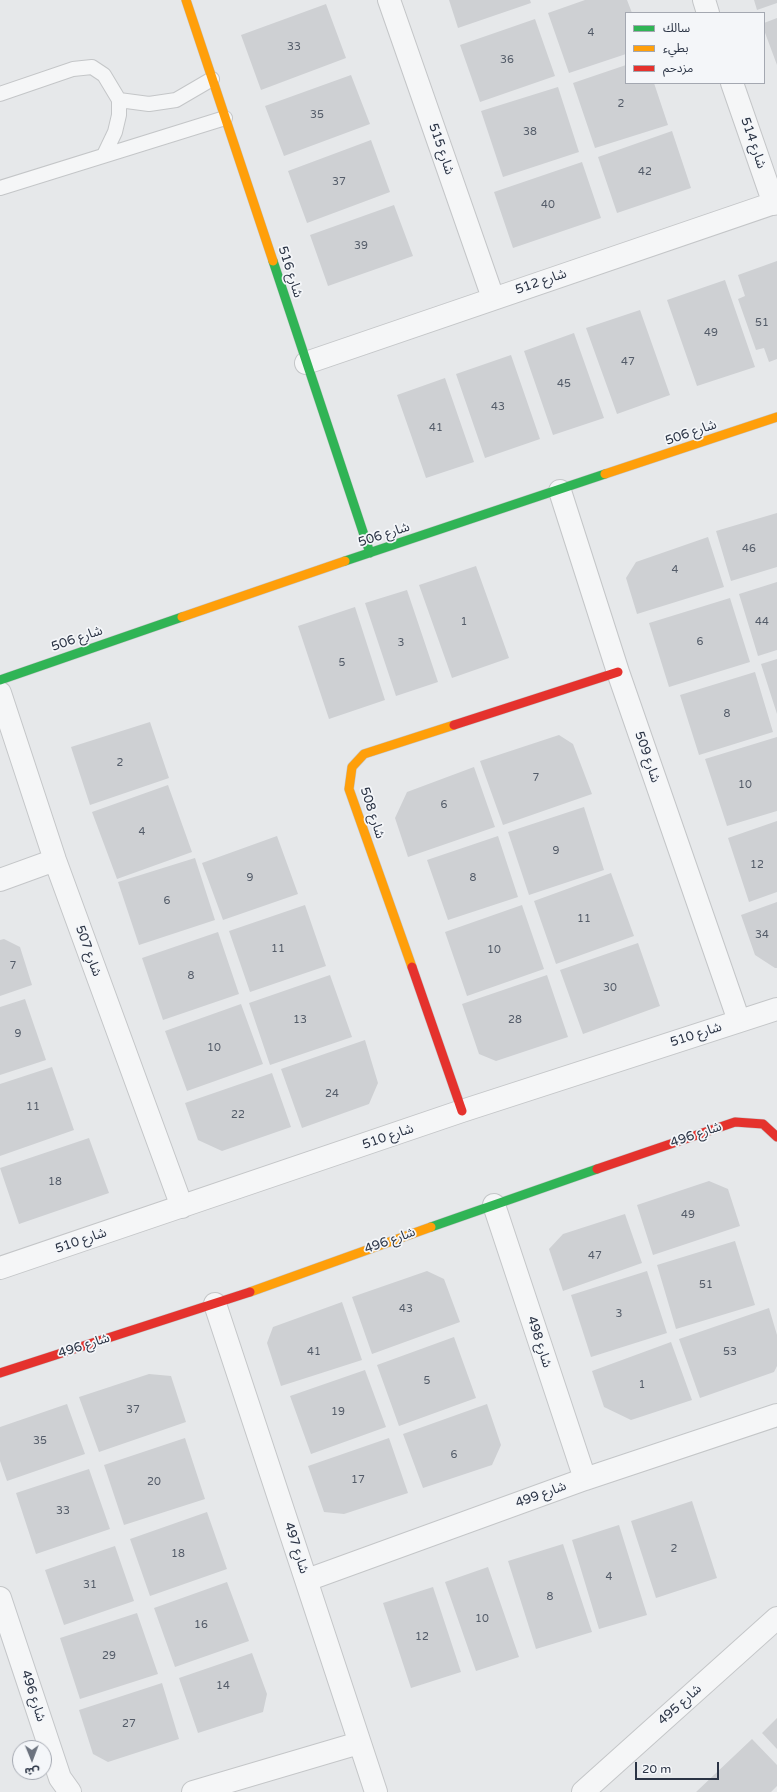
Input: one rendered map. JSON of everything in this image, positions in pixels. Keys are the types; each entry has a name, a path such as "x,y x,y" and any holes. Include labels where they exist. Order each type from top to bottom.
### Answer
{"street":[{"name":"شارع 516","path":"186,0 370,553"},
{"name":"شارع 515","path":"389,0 493,298"},
{"path":"704,0 708,12"},
{"name":"شارع 514","path":"732,84 775,203"},
{"name":"شارع 512","path":"306,363 775,203"},
{"name":"شارع 506","path":"0,680 370,553 777,418"},
{"name":"شارع 509","path":"560,491 618,672 739,1022"},
{"name":"شارع 508","path":"462,1111 349,789 352,767 364,754 618,672"},
{"name":"شارع 507","path":"0,693 55,860 182,1207"},
{"path":"0,880 55,860"},
{"name":"شارع 510","path":"0,1268 462,1111 777,1009"},
{"name":"شارع 496","path":"0,1373 215,1304 494,1205 735,1122 762,1124 777,1138"},
{"name":"شارع 498","path":"494,1205 585,1479"},
{"name":"شارع 497","path":"215,1304 376,1792"},
{"name":"شارع 499","path":"307,1580 585,1479 777,1415"},
{"name":"شارع 496","path":"0,1598 60,1778 70,1792"},
{"name":"شارع 495","path":"583,1792 777,1618"},
{"path":"193,1792 359,1743"}],"lane":[{"path":"0,94 73,69 92,67 104,74 119,100 119,115 115,132 104,155"},
{"path":"119,100 149,104 176,100 212,79"},
{"path":"0,188 225,118"}],"building":[{"path":"449,0 530,0 531,3 458,28"},
{"path":"585,0 627,0 632,12 625,12 625,54 569,73 548,13"},
{"path":"754,0 777,0 777,3 757,10"},
{"path":"326,4 346,58 261,90 241,35"},
{"path":"777,18 777,65 765,33 765,23"},
{"path":"535,19 555,76 480,102 460,45"},
{"path":"625,65 625,84 654,84 668,125 595,148 573,83"},
{"path":"351,75 370,124 284,156 265,106"},
{"path":"558,87 579,152 503,177 481,111"},
{"path":"672,131 691,188 617,213 598,157"},
{"path":"371,140 390,192 307,223 288,171"},
{"path":"582,162 601,218 513,248 494,192"},
{"path":"394,205 413,256 328,286 310,235"},
{"path":"777,261 777,359 769,362 764,348 756,350 738,299 745,296 738,275"},
{"path":"725,280 755,367 697,386 667,300"},
{"path":"640,310 670,395 617,414 586,328"},
{"path":"574,333 604,418 553,435 524,351"},
{"path":"511,355 540,439 485,458 456,374"},
{"path":"445,378 474,462 426,478 397,395"},
{"path":"777,513 777,567 731,581 716,531"},
{"path":"708,537 724,587 637,614 626,578 636,562"},
{"path":"476,566 509,658 452,678 419,585"},
{"path":"777,582 777,650 758,656 739,594"},
{"path":"407,590 438,682 396,696 365,603"},
{"path":"730,598 750,662 669,687 649,623"},
{"path":"355,607 385,700 329,719 298,626"},
{"path":"777,659 777,714 761,664"},
{"path":"755,672 773,732 699,755 680,695"},
{"path":"150,722 169,778 90,805 71,747"},
{"path":"559,735 573,744 592,794 503,825 480,761"},
{"path":"777,737 777,811 727,826 705,759"},
{"path":"474,767 495,827 408,857 395,818 407,792"},
{"path":"168,785 192,852 117,879 92,812"},
{"path":"584,807 604,870 529,895 508,832"},
{"path":"777,821 777,892 749,902 728,838"},
{"path":"277,836 298,894 223,920 202,863"},
{"path":"498,836 518,897 448,920 427,860"},
{"path":"195,858 215,920 139,945 118,882"},
{"path":"611,873 634,936 556,964 534,901"},
{"path":"777,902 777,968 775,968 755,955 741,915"},
{"path":"305,905 326,966 250,992 229,931"},
{"path":"522,905 544,969 467,996 445,932"},
{"path":"218,932 239,994 163,1020 142,958"},
{"path":"4,939 20,947 32,985 0,996 0,940"},
{"path":"638,943 660,1006 583,1034 560,970"},
{"path":"330,975 352,1037 270,1065 249,1003"},
{"path":"547,975 568,1037 496,1061 479,1054 462,1004"},
{"path":"25,999 46,1060 0,1075 0,1007"},
{"path":"241,1004 263,1064 187,1091 165,1031"},
{"path":"365,1040 378,1083 369,1104 302,1128 281,1069"},
{"path":"52,1067 74,1130 0,1156 0,1084"},
{"path":"272,1073 291,1127 222,1151 198,1140 185,1103"},
{"path":"89,1138 109,1193 19,1224 0,1168"},
{"path":"709,1181 728,1189 740,1226 653,1255 637,1205"},
{"path":"625,1214 642,1263 563,1291 549,1249 563,1234"},
{"path":"735,1241 755,1305 676,1329 657,1265"},
{"path":"427,1271 444,1279 460,1322 372,1354 352,1297"},
{"path":"647,1271 667,1333 591,1357 571,1295"},
{"path":"342,1302 362,1360 281,1386 267,1343 273,1327"},
{"path":"769,1308 777,1335 777,1366 774,1372 700,1398 679,1339"},
{"path":"454,1337 476,1398 399,1426 377,1365"},
{"path":"671,1342 692,1400 631,1420 604,1407 592,1371"},
{"path":"365,1370 386,1427 311,1454 290,1396"},
{"path":"149,1374 171,1376 186,1422 99,1452 79,1397"},
{"path":"67,1404 85,1454 7,1481 0,1461 0,1427"},
{"path":"487,1404 501,1445 492,1465 423,1488 403,1434"},
{"path":"185,1438 205,1499 124,1525 104,1465"},
{"path":"389,1438 408,1493 344,1514 324,1512 308,1466"},
{"path":"89,1469 110,1529 36,1554 16,1493"},
{"path":"692,1501 717,1578 656,1598 631,1521"},
{"path":"207,1512 227,1569 150,1596 130,1539"},
{"path":"619,1525 647,1615 599,1629 572,1540"},
{"path":"563,1544 592,1632 536,1649 508,1561"},
{"path":"115,1546 134,1601 64,1625 45,1570"},
{"path":"488,1567 519,1657 476,1671 445,1582"},
{"path":"227,1582 249,1641 175,1667 154,1608"},
{"path":"433,1587 461,1672 411,1688 383,1603"},
{"path":"137,1613 158,1674 80,1699 60,1638"},
{"path":"252,1653 267,1694 263,1712 198,1733 179,1678"},
{"path":"162,1683 179,1739 108,1762 93,1754 79,1710"},
{"path":"777,1718 777,1749 762,1733"},
{"path":"752,1739 777,1765 777,1786 771,1792 696,1792"}],"traffic: fast":[{"path":"273,261 370,553"},
{"path":"345,561 605,474"},
{"path":"0,680 182,617"},
{"path":"431,1227 597,1169"}],"traffic: slow":[{"path":"186,0 273,261"},
{"path":"605,474 777,417"},
{"path":"182,617 345,561"},
{"path":"412,967 349,789 352,767 364,754 454,725"},
{"path":"250,1292 431,1227"}],"traffic: jam":[{"path":"454,725 618,672"},
{"path":"412,967 462,1111"},
{"path":"597,1169 735,1122 763,1124 777,1137"},
{"path":"0,1373 250,1292"}]}
